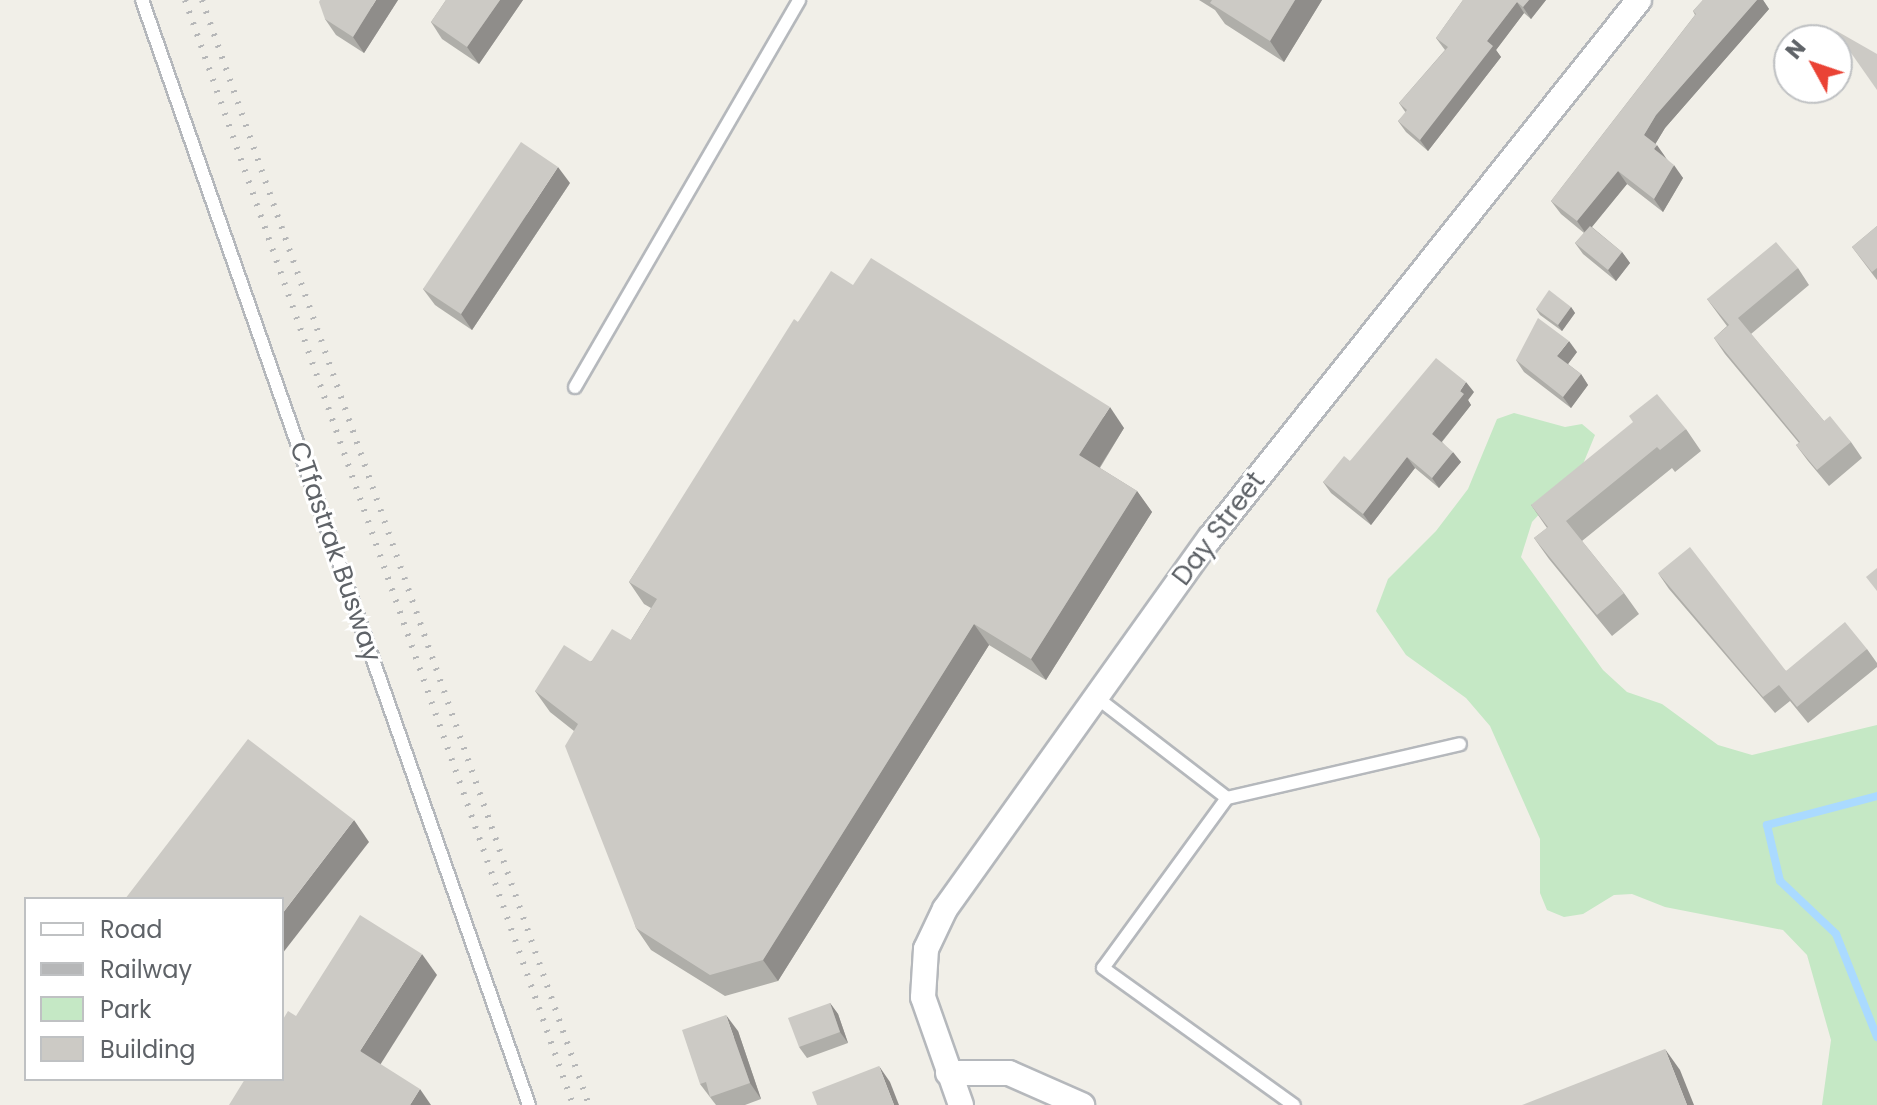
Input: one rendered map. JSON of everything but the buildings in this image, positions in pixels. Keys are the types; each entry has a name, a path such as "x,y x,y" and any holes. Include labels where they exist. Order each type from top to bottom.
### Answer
{"street":[{"name":"Day Street","path":"961,1105 923,997 926,949 945,909 1210,538 1639,0"},
{"path":"948,1073 1009,1073 1082,1105"}],"lane":[{"name":"CTfastrak Busway","path":"142,0 529,1105"},
{"path":"575,387 799,0"},
{"path":"1096,697 1227,798"},
{"path":"1294,1105 1103,968 1227,798 1460,744"}],"green space":[{"path":"1514,413 1565,427 1582,424 1595,435 1581,469 1532,522 1521,557 1603,670 1627,692 1662,704 1718,745 1752,755 1877,725 1877,1105 1822,1105 1831,1040 1807,955 1783,930 1665,907 1632,894 1614,895 1583,914 1564,917 1547,910 1540,893 1540,839 1490,726 1466,698 1406,655 1376,611 1388,579 1436,531 1468,489 1497,419"}],"waterway":[{"path":"1877,796 1767,825 1780,881 1836,934 1877,1037"}],"railway":[{"path":"185,0 573,1105"},
{"path":"202,0 589,1105"}]}
